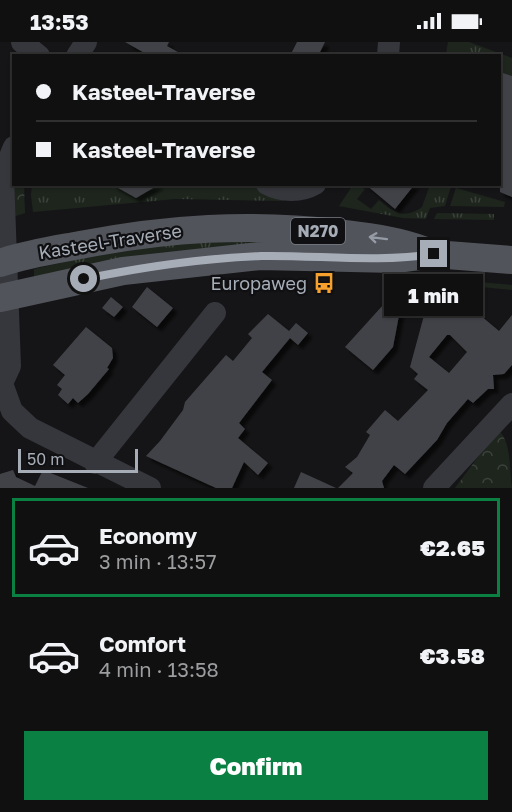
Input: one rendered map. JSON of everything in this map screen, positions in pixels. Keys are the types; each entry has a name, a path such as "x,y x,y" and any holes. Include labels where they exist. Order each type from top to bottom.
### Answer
{"main road":[{"name":"Kasteel-Traverse","path":"2,262 147,232 200,228 285,227 398,240 434,254"},
{"name":"Kasteel-Traverse","path":"3,297 123,271 260,256 396,259 434,254 512,260"}],"street":[{"path":"22,42 37,54"},
{"path":"12,152 1,179 3,297 10,366 2,386 12,411 30,428 95,463 150,488"},
{"path":"274,186 287,190 307,189 312,186"},
{"path":"95,463 215,313"},
{"path":"434,488 510,411"}],"green space":[{"path":"448,42 469,42 512,58 512,76 501,72 501,54 446,54"},
{"path":"14,186 24,186 25,213 13,217"},
{"path":"32,186 260,186 282,197 283,201 175,199 33,212"},
{"path":"352,186 356,186 365,189 357,199 371,209 379,200 394,211 410,213 422,207 430,186 451,186 445,206 430,208 426,219 403,218 339,206"},
{"path":"456,188 505,202 504,207 450,206"},
{"path":"437,213 494,214 494,220 434,219"},
{"path":"220,236 301,238 34,283 34,269 78,259"},
{"path":"419,277 512,285 512,290 430,282"},
{"path":"498,430 506,441 508,449 512,488 455,488"}],"building":[{"path":"125,42 169,42 167,46 181,54 146,54"},
{"path":"297,42 325,42 319,54 291,54"},
{"path":"501,72 512,76 512,197 500,192"},
{"path":"115,186 157,186 136,198"},
{"path":"367,186 413,186 395,209"},
{"path":"147,287 173,308 157,327 132,307"},
{"path":"111,297 123,307 114,317 102,308"},
{"path":"438,300 452,313 462,300 499,331 512,315 512,365 504,374 493,375 494,389 488,389 473,403 468,399 447,423 437,440 405,474 394,465 382,481 384,488 338,488 353,473 345,467 357,457 370,435 366,432 385,410 398,421 428,390 414,379 418,374 410,367 426,308 432,308","holes":["447,335 450,335 467,352 449,373 429,357"]},
{"path":"384,304 400,310 393,347 373,370 345,347"},
{"path":"268,314 289,331 296,323 308,333 298,345 290,338 262,372 272,380 239,423 245,429 238,438 268,463 258,475 244,462 232,488 216,488 146,456 183,410 185,402 226,355 233,361 252,338 248,334"},
{"path":"86,327 112,348 113,358 107,368 109,369 88,394 78,403 73,398 68,404 58,395 62,389 57,385 65,375 53,365"},
{"path":"13,470 16,477 35,486 43,470 88,488 0,488 0,474"},
{"path":"301,472 336,488 294,488"}],"place":[{"name":"Europaweg","path":"324,283"}],"route":[{"path":"84,279 123,271 260,256 396,259 434,254"}]}
